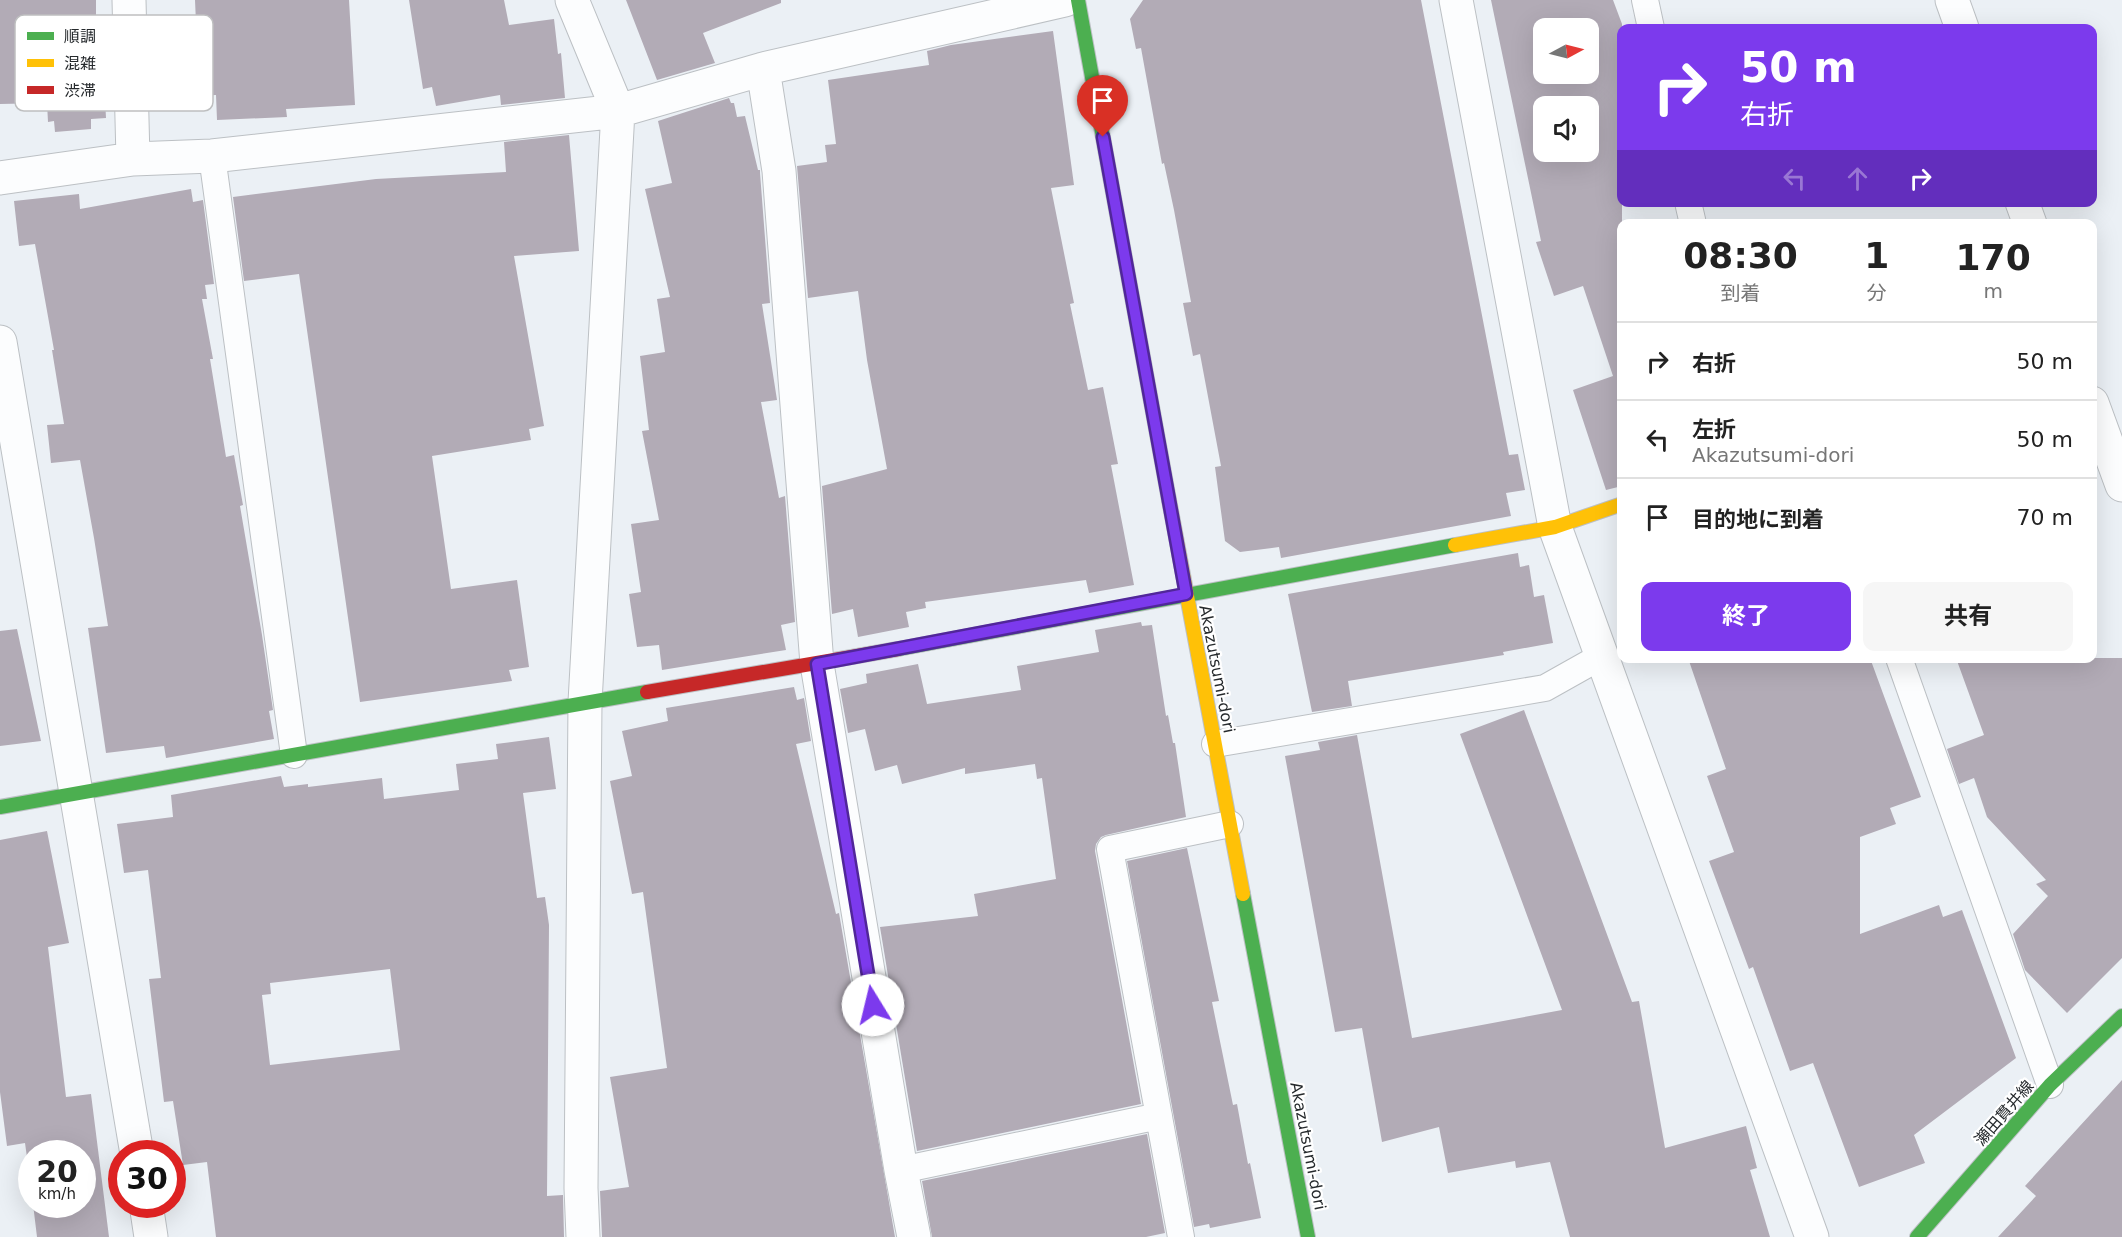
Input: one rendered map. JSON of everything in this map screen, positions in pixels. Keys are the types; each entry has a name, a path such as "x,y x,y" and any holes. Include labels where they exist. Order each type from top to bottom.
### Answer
{"street":[{"path":"129,0 129,15"},
{"path":"572,0 618,111 585,702 581,1188 583,1237"},
{"path":"0,178 133,159 213,156 618,111 763,69 1065,0"},
{"name":"Akazutsumi-dori","path":"1078,0 1186,594 1308,1237"},
{"path":"1456,0 1555,527 1812,1237"},
{"path":"1952,0 1961,24"},
{"path":"763,69 779,171 817,664 901,1170 915,1237"},
{"path":"132,111 133,159"},
{"path":"0,342 135,1140"},
{"path":"2097,416 2122,484"},
{"path":"0,807 585,702 817,664 1555,527 1617,506"},
{"name":"瀬田貫井線","path":"1917,1237 2050,1085 2122,1016"},
{"path":"148,1218 151,1237"}],"lane":[{"path":"1646,0 1651,24"},
{"path":"213,156 294,755"},
{"path":"1215,744 1545,688 1602,656"},
{"path":"1901,663 2050,1085"},
{"path":"1181,1237 1110,849 1230,824"},
{"path":"901,1170 1159,1116"}],"building":[{"path":"0,0 96,0 96,15 15,15 15,104 0,104"},
{"path":"195,0 349,0 355,105 286,109 287,117 217,120 216,95 213,95 213,15 196,15"},
{"path":"409,0 504,0 509,25 554,19 558,54 561,53 565,98 501,105 500,95 436,106 432,87 423,89"},
{"path":"626,0 781,0 781,3 703,33 715,63 657,80"},
{"path":"1143,0 1421,0 1509,455 1518,454 1525,490 1506,493 1511,516 1281,558 1279,547 1240,552 1225,541 1215,467 1221,466 1200,354 1193,356 1183,303 1191,302 1174,210 1164,163 1162,164 1141,48 1136,49 1130,19"},
{"path":"1491,0 1613,0 1622,24 1617,24 1617,207 1622,207 1622,219 1617,219 1617,487 1606,490 1573,390 1613,376 1583,286 1554,296 1536,242 1541,241"},
{"path":"1053,31 1074,185 1051,188 1074,303 1070,304 1088,390 1103,387 1118,464 1111,465 1134,585 1089,593 1086,580 925,602 926,608 906,612 909,627 858,637 853,609 832,614 822,486 887,469 867,360 858,291 808,298 797,166 827,162 825,145 836,144 828,80 929,65 927,51 951,45"},
{"path":"729,98 731,103 734,103 737,117 745,116 758,170 760,170 770,303 762,304 777,400 761,402 779,498 785,496 795,622 781,625 786,650 662,670 659,645 637,647 629,594 641,592 631,524 659,520 642,431 649,430 640,356 665,352 657,299 670,297 645,189 672,183 658,121"},
{"path":"47,111 106,111 106,118 91,119 91,129 55,132 54,121 48,122"},
{"path":"569,135 579,251 514,256 544,426 529,429 531,440 432,456 451,589 517,580 529,667 509,670 512,681 360,702 299,274 244,281 233,197 376,179 506,172 504,142"},
{"path":"191,189 193,202 203,200 214,284 205,285 207,299 202,299 213,359 210,359 226,457 234,455 243,505 240,506 273,710 269,711 274,739 166,758 164,746 106,753 88,628 108,626 94,538 80,460 51,463 47,425 64,424 52,350 54,350 35,244 19,246 14,201 79,194 80,209"},
{"path":"1518,553 1520,567 1529,565 1534,597 1544,595 1553,643 1503,652 1504,655 1348,681 1352,706 1312,712 1288,594"},
{"path":"1141,622 1142,626 1152,625 1166,716 1168,715 1173,743 1175,743 1186,817 1106,835 1101,837 1096,844 1095,851 1141,1104 917,1151 880,927 978,916 974,894 1056,879 1042,778 1037,779 1035,764 965,774 965,768 902,784 897,765 875,771 865,729 848,733 840,689 867,683 866,674 918,664 927,704 1021,690 1017,666 1099,652 1095,630"},
{"path":"17,629 41,741 0,746 0,631"},
{"path":"2097,658 2122,658 2122,958 2067,1013 2025,970 2013,934 2048,896 2036,884 2046,880 1987,817 1974,778 1959,784 1947,749 1984,735 1958,663 2097,663"},
{"path":"1690,663 1872,663 1921,797 1890,808 1896,824 1860,837 1860,934 1939,905 1943,917 1962,910 2016,1058 1914,1135 1925,1163 1859,1187 1813,1063 1790,1071 1753,967 1749,969 1709,861 1734,852 1707,776 1726,769"},
{"path":"794,687 797,700 804,698 811,741 796,744 836,914 839,913 895,1237 602,1237 600,1191 629,1187 610,1077 667,1068 643,892 632,894 610,781 632,776 622,731 668,721 666,708"},
{"path":"1524,710 1632,1002 1639,1001 1665,1148 1746,1126 1757,1168 1750,1170 1770,1237 1570,1237 1550,1162 1516,1168 1515,1161 1448,1173 1439,1127 1382,1142 1362,1028 1335,1032 1285,756 1320,750 1318,742 1357,735 1412,1038 1562,1010 1460,734"},
{"path":"549,737 556,789 523,793 537,898 545,897 549,925 547,1196 563,1195 564,1237 216,1237 207,1162 186,1165 186,1140 179,1140 173,1101 164,1102 149,979 161,978 148,870 124,873 117,824 173,817 171,795 281,776 284,787 308,784 308,787 382,778 384,799 459,790 456,764 498,759 496,744","holes":["390,969 400,1050 270,1065 262,995 271,994 270,983"]},
{"path":"47,831 69,943 48,947 66,1097 91,1094 109,1237 37,1237 35,1218 96,1218 96,1140 18,1140 18,1144 7,1146 0,1092 0,840"},
{"path":"1187,848 1219,1001 1212,1002 1233,1105 1237,1104 1261,1218 1210,1228 1209,1224 1194,1227 1127,861"},
{"path":"2122,1080 2122,1237 1998,1237 2036,1196 2025,1186"},
{"path":"1147,1134 1165,1233 1146,1237 932,1237 922,1181"}],"traffic: fast":[{"path":"1078,0 1169,500"},
{"path":"898,649 1455,545"},
{"path":"0,807 647,692"},
{"path":"1243,894 1308,1237"},
{"path":"1917,1237 2050,1085 2122,1016"}],"traffic: slow":[{"path":"1169,500 1243,894"},
{"path":"1455,545 1555,527 1617,506"}],"traffic: jam":[{"path":"647,692 898,649"}],"route":[{"path":"873,1005 817,664 1186,594 1103,137"}]}
